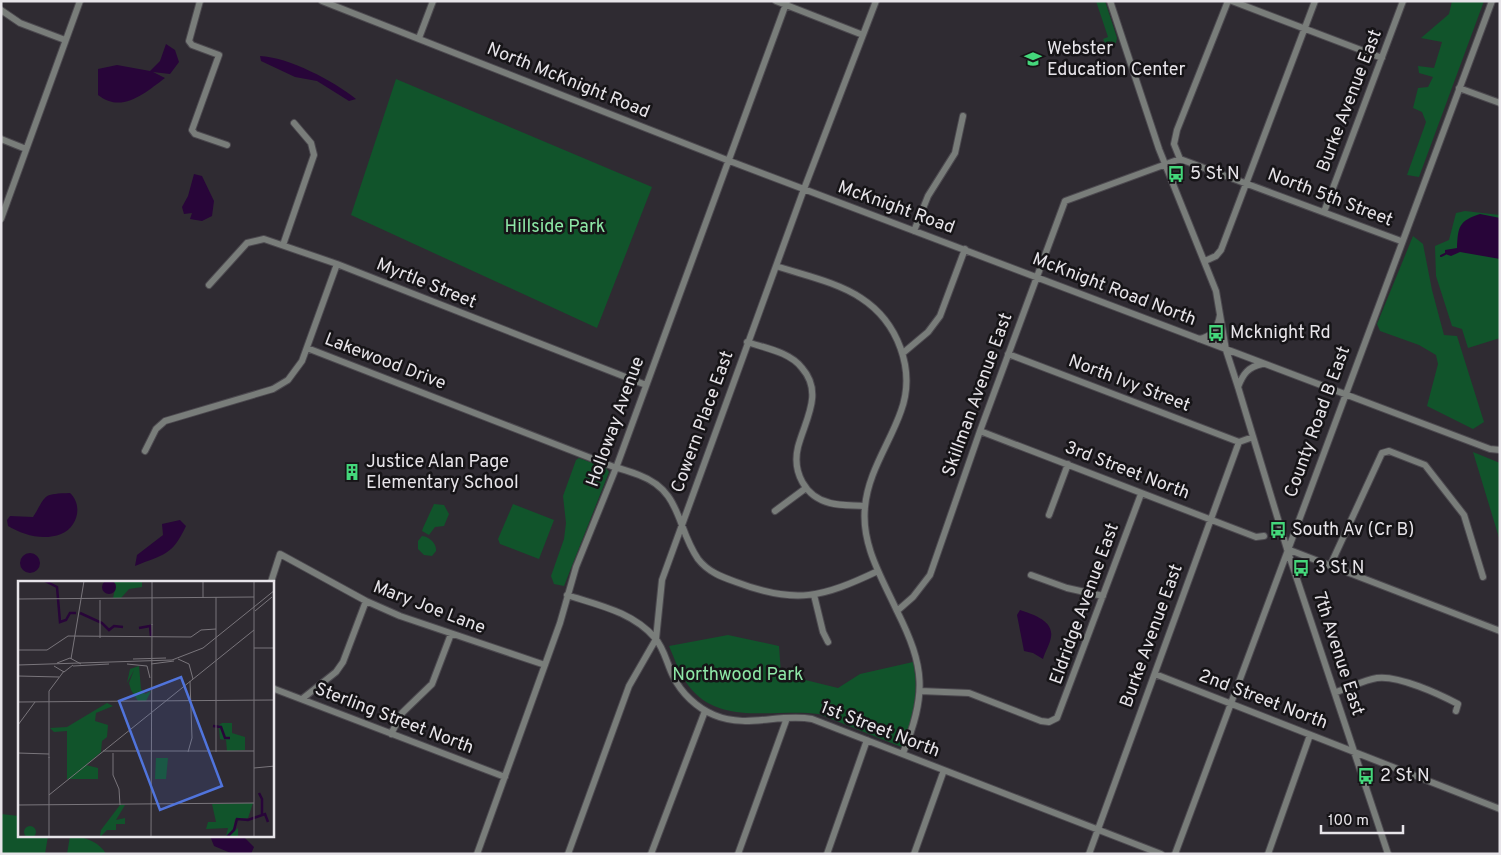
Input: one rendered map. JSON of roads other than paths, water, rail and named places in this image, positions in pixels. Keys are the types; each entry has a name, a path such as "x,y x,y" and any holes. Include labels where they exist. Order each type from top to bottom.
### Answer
{"street":[{"path":"1,219 80,1"},
{"path":"200,1 190,41 192,45 219,55 192,130 195,134 227,145"},
{"name":"North McKnight Road","path":"322,1 804,189"},
{"path":"419,38 433,1"},
{"path":"776,1 786,3 863,36"},
{"name":"Cowern Place East","path":"568,854 629,686 656,639 662,580 747,342 876,1"},
{"name":"7th Avenue East","path":"1110,1 1165,166 1205,261 1221,312 1226,350 1287,549 1336,692 1388,854"},
{"path":"1165,166 1180,158 1174,144 1178,130 1228,1"},
{"path":"1232,1 1382,58"},
{"path":"1205,261 1220,252 1315,1"},
{"name":"Burke Avenue East","path":"1324,212 1403,1"},
{"name":"County Road B East","path":"1175,854 1401,241 1492,1"},
{"name":"Holloway Avenue","path":"477,854 560,623 567,595 585,542 616,468 727,160 786,3"},
{"path":"1,10 20,23 65,40"},
{"path":"1459,88 1500,104"},
{"path":"914,231 928,196 955,154 963,116"},
{"path":"283,245 314,155 311,143 294,123"},
{"path":"1,139 26,149"},
{"name":"North 5th Street","path":"1180,158 1401,241"},
{"name":"Skillman Avenue East","path":"897,611 913,596 930,575 980,430 1065,201 1165,166"},
{"name":"McKnight Road","path":"804,189 979,255"},
{"name":"Myrtle Street","path":"209,285 247,243 264,239 337,264 646,385"},
{"path":"903,353 928,332 940,316 965,249"},
{"name":"McKnight Road North","path":"979,255 1490,449 1500,456"},
{"path":"307,348 337,264"},
{"path":"776,266 841,288 861,297 885,320 903,353 906,376 904,400 872,476 865,506 868,544 878,571 917,656 920,691 914,724 903,753"},
{"path":"1198,339 1205,338 1218,327 1221,312"},
{"path":"747,342 789,357 802,367 809,378 813,402 797,455 798,471 806,488 825,502 865,506"},
{"name":"Lakewood Drive","path":"145,451 156,429 165,421 282,385 297,371 307,348 658,483 667,493 697,556 714,573 769,593 795,596 814,595 841,588 878,571"},
{"name":"North Ivy Street","path":"1008,354 1239,442"},
{"path":"1238,387 1242,375 1248,369 1262,364"},
{"name":"3rd Street North","path":"980,430 1210,520 1256,537 1264,536"},
{"path":"1239,442 1253,437"},
{"name":"Burke Avenue East","path":"1089,854 1239,442"},
{"name":"McKnight Road North","path":"1490,449 1500,450"},
{"path":"1330,566 1355,516 1377,462 1382,454 1389,451 1425,465 1464,515 1483,577"},
{"path":"1049,515 1068,464"},
{"path":"775,511 806,488"},
{"name":"Eldridge Avenue East","path":"920,691 969,693 1041,721 1053,721 1061,711 1141,494"},
{"path":"1287,549 1500,631"},
{"name":"Mary Joe Lane","path":"271,581 280,554 366,601 400,616 545,665"},
{"path":"1030,575 1067,588 1103,596"},
{"name":"1st Street North","path":"567,595 627,616 636,621 656,639 680,687 705,710 738,722 787,718 812,719 1161,854"},
{"path":"814,595 823,632 828,642"},
{"path":"302,699 336,672 344,662 366,601"},
{"path":"391,734 402,713 432,684 451,634"},
{"name":"2nd Street North","path":"1155,674 1500,808"},
{"path":"1336,692 1378,678 1395,680 1439,694 1458,704 1456,711"},
{"name":"Sterling Street North","path":"274,689 505,778"},
{"path":"651,854 705,710"},
{"path":"738,854 787,718"},
{"path":"1268,854 1310,735"},
{"path":"827,854 867,740"},
{"path":"914,854 944,770"}],"waterway":[{"path":"1441,256 1445,254"}],"place":[{"name":"Webster Education Center","path":"1033,59"},
{"name":"5 St N","path":"1176,174"},
{"name":"Mcknight Rd","path":"1216,333"},
{"name":"Justice Alan Page Elementary School","path":"352,472"},
{"name":"South Av (Cr B)","path":"1278,530"},
{"name":"3 St N","path":"1301,568"},
{"name":"2 St N","path":"1366,776"}],"park label":[{"name":"Hillside Park","path":"555,227"},
{"name":"Northwood Park","path":"738,675"}]}
